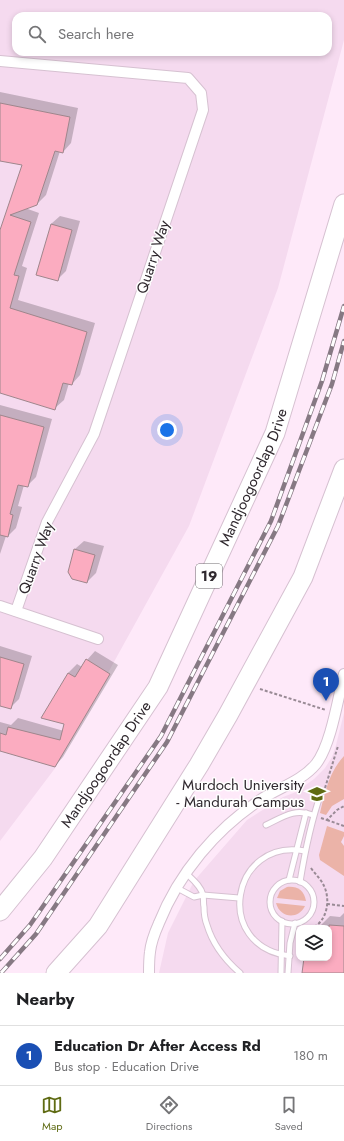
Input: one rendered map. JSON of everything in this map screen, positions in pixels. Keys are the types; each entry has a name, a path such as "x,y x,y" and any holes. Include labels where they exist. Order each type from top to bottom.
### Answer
{"highway":[{"name":"Mandjoogoordap Drive","path":"0,911 43,858 158,687 275,433 344,204"},
{"path":"56,973 98,926 199,764 303,577 344,469"}],"street":[{"name":"Quarry Way","path":"0,61 188,78 201,93 202,110 94,434 47,522 16,611"},
{"path":"0,606 98,639"},
{"path":"149,973 150,951 153,938 164,909 186,873 215,836 260,799 303,775 316,764 325,746 344,674"}],"lane":[{"path":"300,882 305,851 322,794"},
{"path":"266,825 294,812 306,812 316,817"},
{"path":"289,880 306,812"},
{"path":"290,956 282,955 266,949 252,938 243,923 239,907 239,898 245,878 259,862 278,852 297,850 305,851"},
{"path":"186,873 200,888 203,895 207,925 212,939 220,952 240,973"},
{"path":"289,880 306,885 310,889 314,903 313,909 307,918 295,923 282,921 273,914 270,908 270,898 272,892 280,883 289,880"},
{"path":"177,888 194,897 203,895 239,898"},
{"path":"281,973 282,921"},
{"path":"288,973 290,943 295,923"}],"path":[{"path":"245,682 271,693 325,710"},
{"path":"322,794 339,744"},
{"path":"327,820 337,810 344,806"},
{"path":"316,817 344,826"},
{"path":"312,862 311,868 325,888 327,904 323,918 318,925"},
{"path":"327,904 344,906"}],"shaded area":[{"path":"0,0 344,0 344,40 278,288 189,526 56,767 0,841"},
{"path":"344,713 344,973 159,973 168,933 194,881 247,820 283,797 296,792 314,779 325,768 332,757"},
{"path":"344,756 344,799 332,806 326,815 320,813 331,776"},
{"path":"327,826 344,832 341,842 344,846 344,876 320,860 319,855"},
{"path":"287,887 294,887 302,891 306,901 277,898 280,891"},
{"path":"276,903 305,906 298,914 289,915 281,912"}],"building":[{"path":"0,103 70,117 63,153 55,151 37,205 10,215 31,222 14,275 19,276 10,308 87,332 72,385 63,383 55,410 0,393 0,230 22,165 0,161"},
{"path":"51,224 72,230 58,281 36,275"},
{"path":"0,415 44,427 28,487 18,485 10,514 13,515 8,537 0,535"},
{"path":"74,549 95,555 87,583 72,579 68,572"},
{"path":"0,657 24,664 11,709 0,706"},
{"path":"86,659 110,674 55,767 0,751 0,733 6,735 8,727 60,740 64,724 41,718 68,673 75,677"},
{"path":"332,925 344,926 344,973 302,973 304,961 332,961"}],"railway":[{"path":"0,959 30,925 161,736 271,521 322,381 344,306"},
{"path":"1,973 36,934 167,742 278,526 332,384 344,341"}],"place":[{"name":"Education Dr After Access Rd","path":"326,701"},
{"name":"Murdoch University - Mandurah Campus","path":"317,794"}]}
